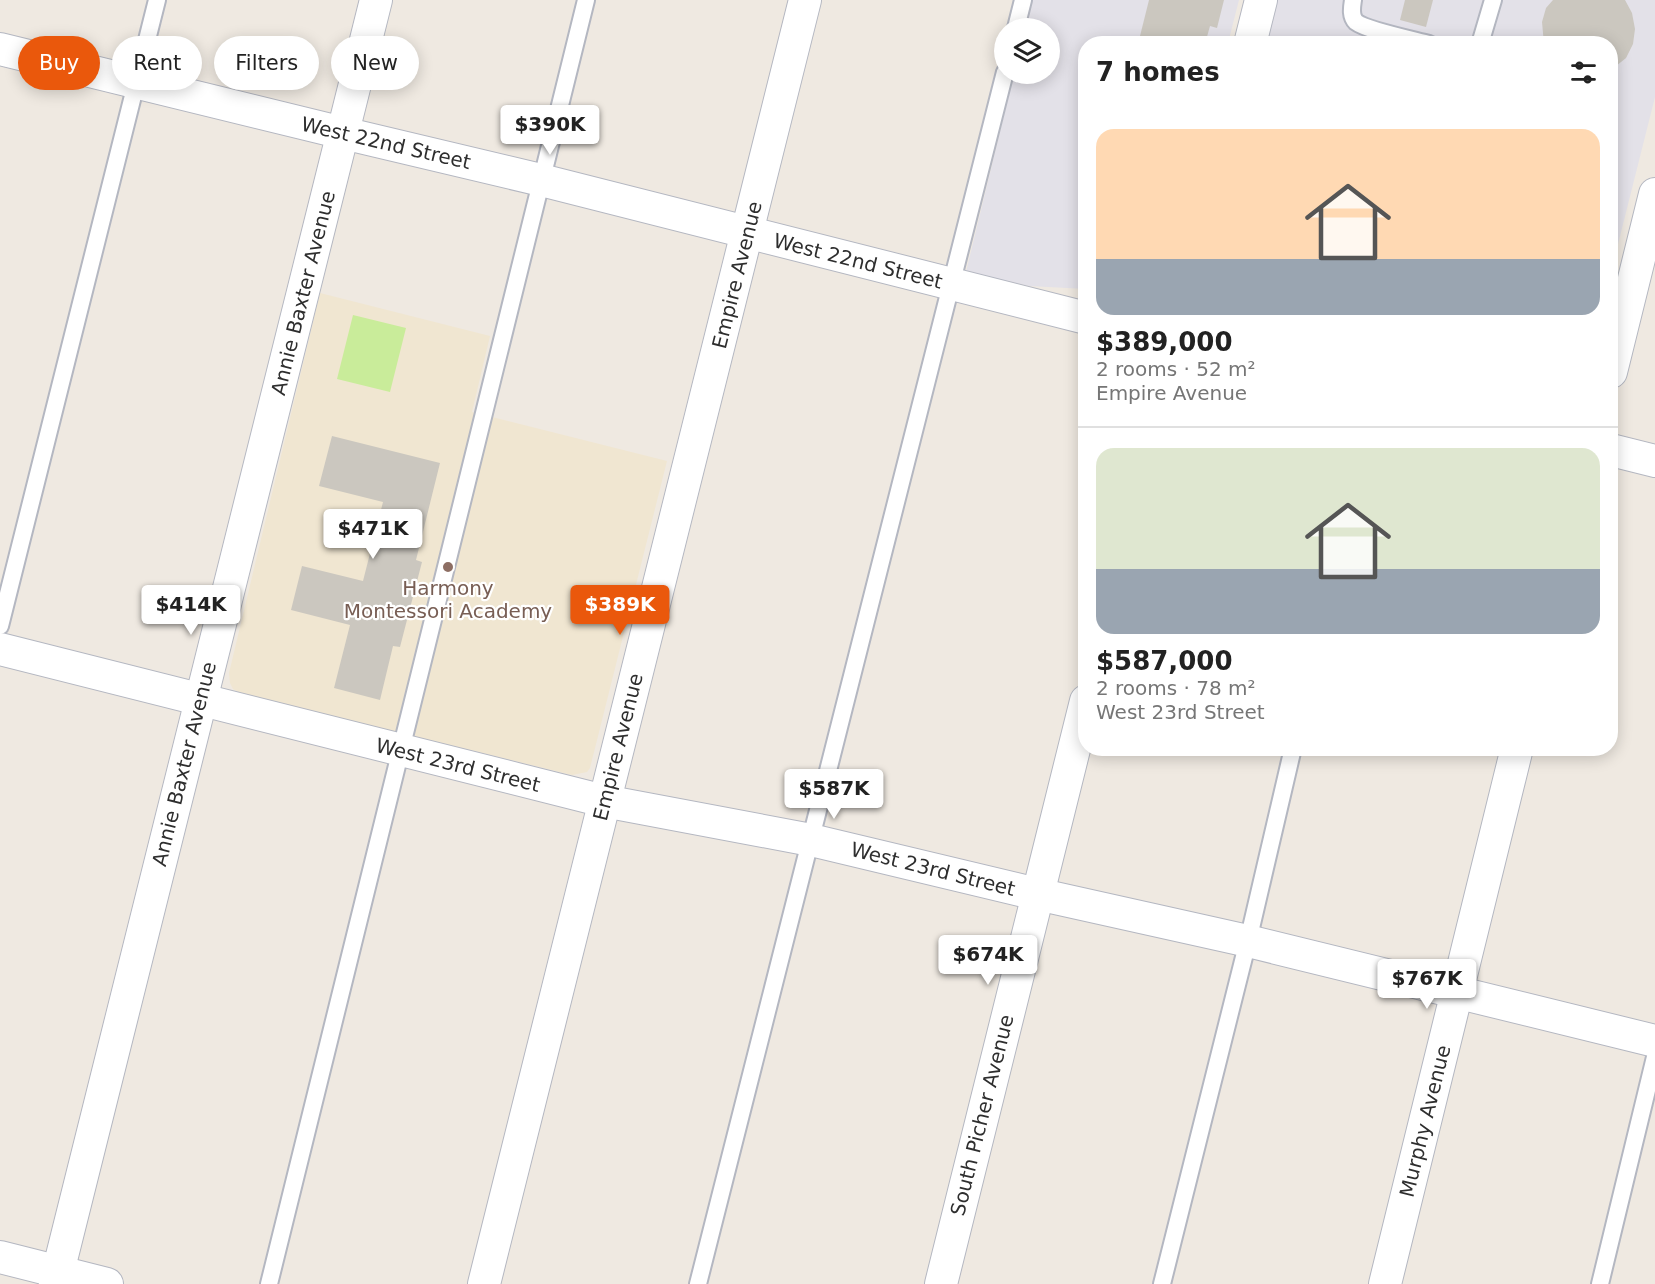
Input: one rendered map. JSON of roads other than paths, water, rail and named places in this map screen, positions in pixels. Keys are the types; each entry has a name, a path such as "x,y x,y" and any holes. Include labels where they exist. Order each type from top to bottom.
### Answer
{"street":[{"name":"Annie Baxter Avenue","path":"57,1278 376,0"},
{"name":"Empire Avenue","path":"484,1284 806,0"},
{"path":"1252,36 1261,0"},
{"name":"West 22nd Street","path":"0,49 112,77"},
{"name":"West 22nd Street","path":"165,90 541,180 1078,316"},
{"path":"1618,344 1655,194"},
{"path":"1618,452 1655,461"},
{"name":"West 23rd Street","path":"0,649 604,801 811,840 1248,941 1655,1041"},
{"name":"South Picher Avenue","path":"941,1284 1078,733"},
{"name":"Murphy Avenue","path":"1385,1284 1515,756"},
{"path":"0,1257 57,1278 107,1284"}],"lane":[{"path":"148,36 157,0"},
{"path":"269,1284 586,0"},
{"path":"1018,18 1023,0"},
{"path":"1353,0 1351,12 1356,22 1399,36"},
{"path":"1482,36 1493,0"},
{"path":"698,1284 1002,84"},
{"path":"0,626 134,90"},
{"path":"1162,1284 1248,941 1291,756"},
{"path":"1600,1284 1655,1057"}],"place":[{"name":"Harmony Montessori Academy","path":"448,567"}]}
